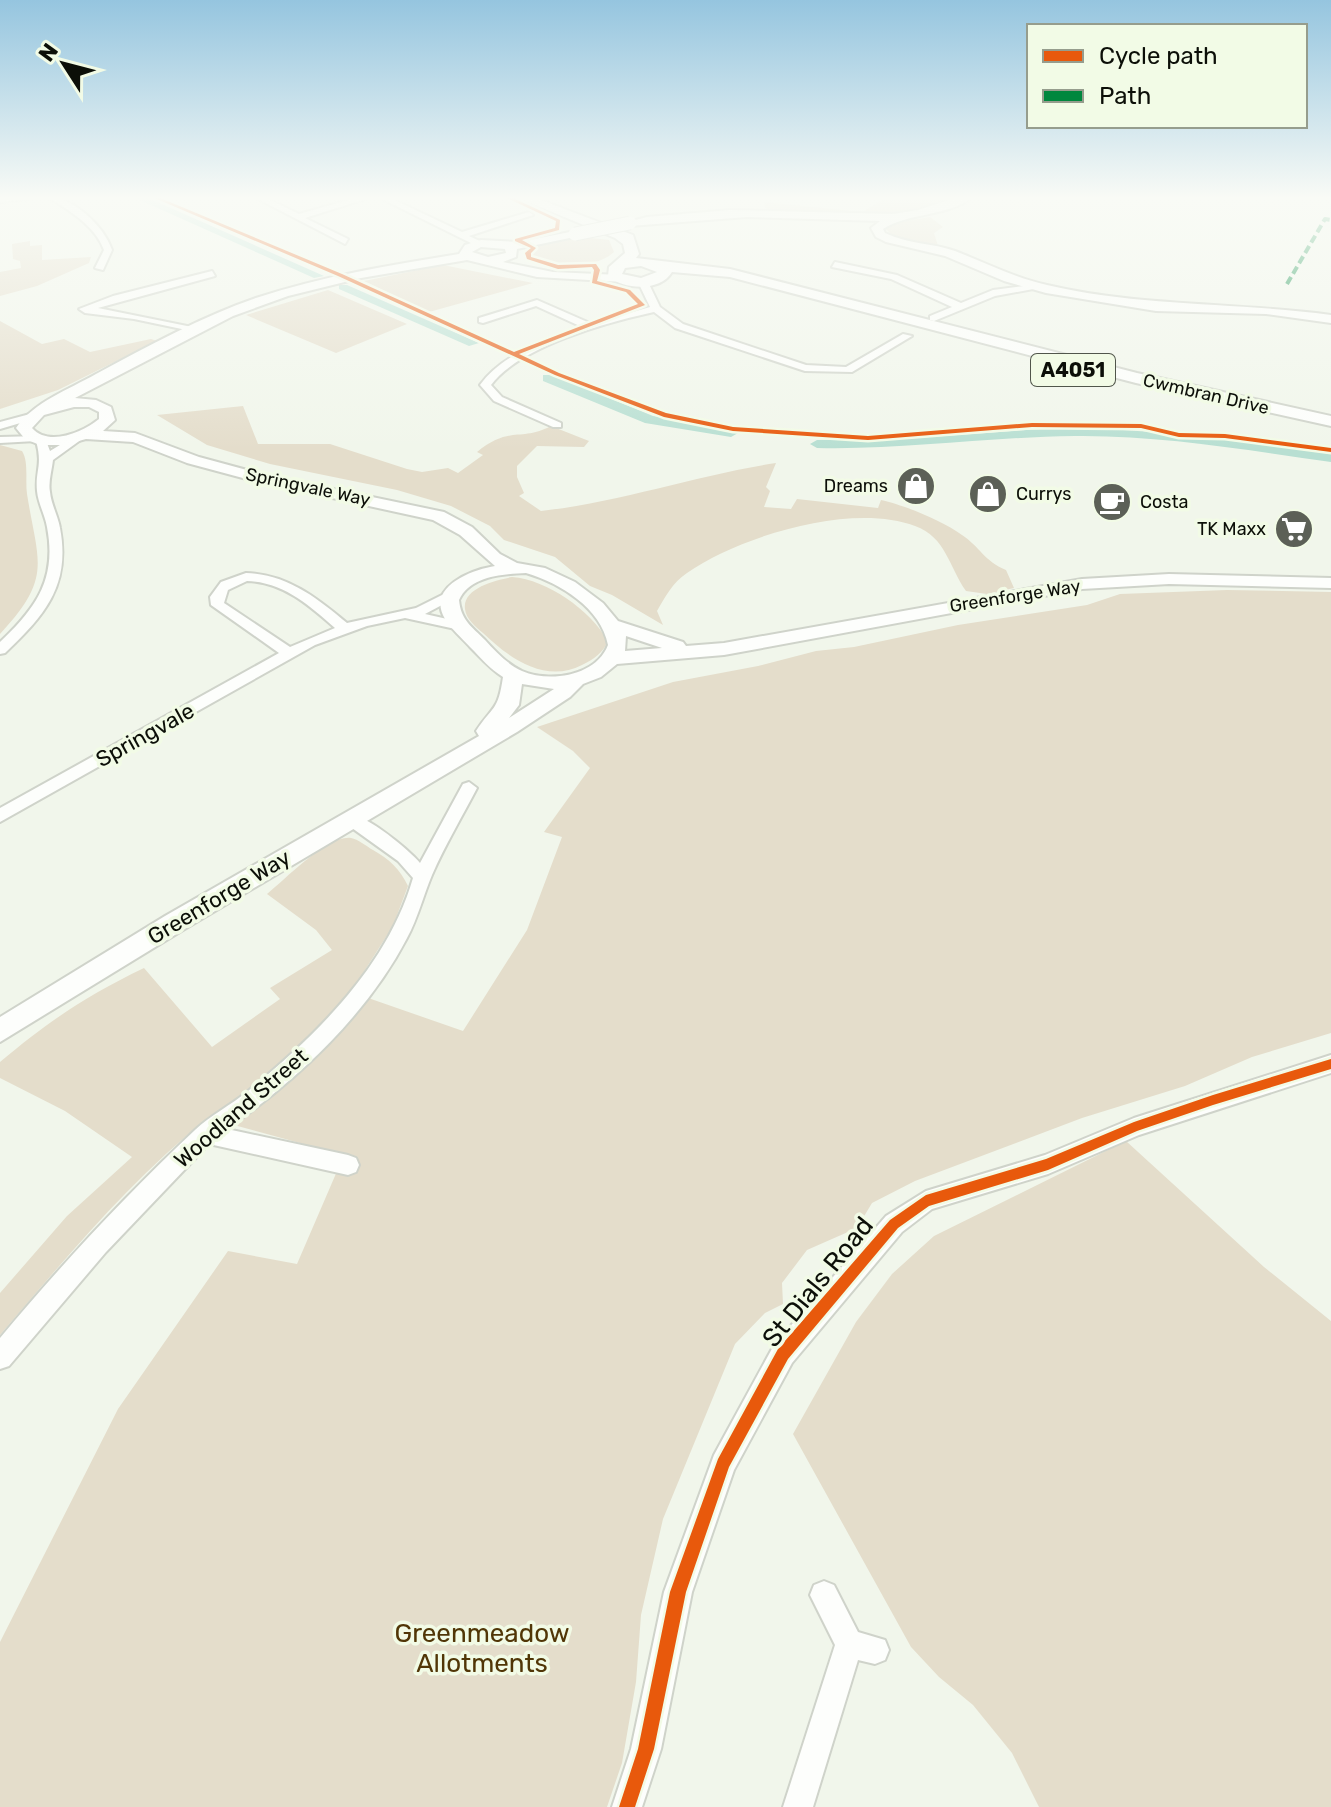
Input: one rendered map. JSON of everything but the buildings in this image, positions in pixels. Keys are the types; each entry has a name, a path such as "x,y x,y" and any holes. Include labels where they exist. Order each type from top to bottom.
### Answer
{"main road":[{"name":"Cwmbran Drive","path":"734,281 1089,374 1331,429"},
{"name":"Cwmbran Drive","path":"762,281 1136,378 1331,421"}],"street":[{"path":"85,310 126,294 188,281"},
{"path":"0,650 33,619 51,587 56,571 54,529 43,490 47,459 38,439 24,428 36,414 192,330 294,291 337,281"},
{"path":"904,281 959,306"},
{"path":"1000,291 1006,281"},
{"path":"1019,281 1156,307 1266,310 1331,319"},
{"path":"643,282 656,309 690,331 805,368 848,370 907,336"},
{"path":"934,318 1000,291 1039,287"},
{"path":"483,320 537,303 591,327"},
{"path":"74,304 85,310 134,316 192,330"},
{"path":"557,425 498,399 486,388 486,380 502,365 591,327 622,315 656,309"},
{"path":"860,350 876,355"},
{"path":"47,459 102,425 104,410 95,398 97,386 106,376"},
{"path":"0,426 79,402 104,410"},
{"name":"Springvale Way","path":"104,410 135,438 158,448 246,475 428,513 454,523 494,558 514,568"},
{"name":"Springvale Way","path":"38,439 82,435 135,438"},
{"path":"0,440 38,439"},
{"path":"467,581 475,566 477,543"},
{"name":"Greenforge Way","path":"452,594 467,581 496,569 540,570 556,576 580,594 611,625 658,642 702,650"},
{"path":"290,654 218,605 217,593 238,579 268,577 344,628"},
{"name":"Greenforge Way","path":"0,1031 161,931 510,727 612,658 745,646 1082,584 1169,579 1331,583"},
{"path":"452,594 451,613 503,669 539,681 576,680"},
{"name":"Springvale","path":"0,816 290,654 344,628 404,615 435,605 452,594"},
{"name":"Springvale","path":"404,615 424,616 460,626"},
{"path":"611,625 618,637 612,658"},
{"name":"Greenforge Way","path":"439,766 501,717 513,696 513,674"},
{"name":"Woodland Street","path":"0,1357 107,1236 205,1134 255,1098 326,1032 407,925 419,897 422,877 469,788"},
{"path":"351,819 404,856 422,877"},
{"name":"St Dials Road","path":"627,1807 646,1749 678,1592 723,1464 783,1354 894,1224 926,1201 1048,1164 1134,1127 1331,1064"},
{"path":"205,1134 348,1165"},
{"path":"798,1807 862,1647 824,1595"}],"green space":[{"path":"0,281 48,281 37,286 0,296"},
{"path":"365,281 533,283 429,312"},
{"path":"328,290 407,324 336,353 246,315"},
{"path":"0,321 42,344 64,339 90,352 151,339 157,341 58,390 0,409"},
{"path":"243,406 258,444 330,444 422,472 448,468 458,473 483,455 477,452 488,444 507,436 541,431 551,426 589,441 584,447 537,446 517,466 517,477 524,493 519,496 541,511 776,463 766,487 770,491 764,507 791,509 797,499 878,508 881,500 901,506 934,519 962,535 992,562 1006,570 1014,588 987,594 966,591 934,537 915,526 860,518 829,521 766,536 709,559 682,577 666,595 657,611 663,625 612,595 590,586 555,557 504,540 490,526 451,506 397,490 270,464 207,445 157,415"},
{"path":"0,445 22,451 24,455 38,568 28,598 0,634"},
{"path":"512,577 540,584 567,598 600,629 608,641 604,649 582,665 555,672 528,666 504,651 477,628 465,609 474,590"},
{"name":"Greenmeadow Allotments","path":"1227,590 1331,592 1331,1033 1252,1057 1185,1086 1082,1118 915,1181 872,1203 857,1228 807,1250 782,1283 783,1304 765,1313 735,1344 663,1519 641,1615 636,1682 622,1763 607,1807 0,1807 0,1642 118,1409 228,1251 297,1264 344,1155 208,1118 125,1194 0,1335 0,1293 67,1216 132,1157 65,1111 0,1078 0,1062 69,1010 144,968 212,1047 280,999 270,988 332,950 316,930 267,894 319,851 341,839 351,838 389,861 408,886 393,926 351,992 463,1031 527,930 562,837 544,832 590,768 573,751 537,727 673,682 816,651 854,647 958,625 1087,605 1120,594"},
{"path":"1126,1141 1264,1267 1331,1321 1331,1807 1039,1807 1012,1753 973,1705 939,1677 911,1647 793,1434 856,1322 892,1274 934,1236"}],"waterway":[{"path":"343,287 473,343"},
{"path":"548,378 650,420 731,433"},
{"path":"817,444 901,443 1041,433 1114,433 1331,458"}],"cycle path":[{"path":"354,281 557,374 664,415 733,429 868,438 1032,425 1141,426 1179,435 1225,436 1331,450"},
{"path":"515,354 642,305 628,291 594,281"},
{"path":"627,1807 646,1749 678,1592 723,1464 783,1354 894,1224 926,1201 1048,1164 1134,1127 1331,1064"}],"place":[{"name":"Dreams","path":"916,486"},
{"name":"Currys","path":"988,494"},
{"name":"Costa","path":"1112,502"},
{"name":"TK Maxx","path":"1294,529"}]}
